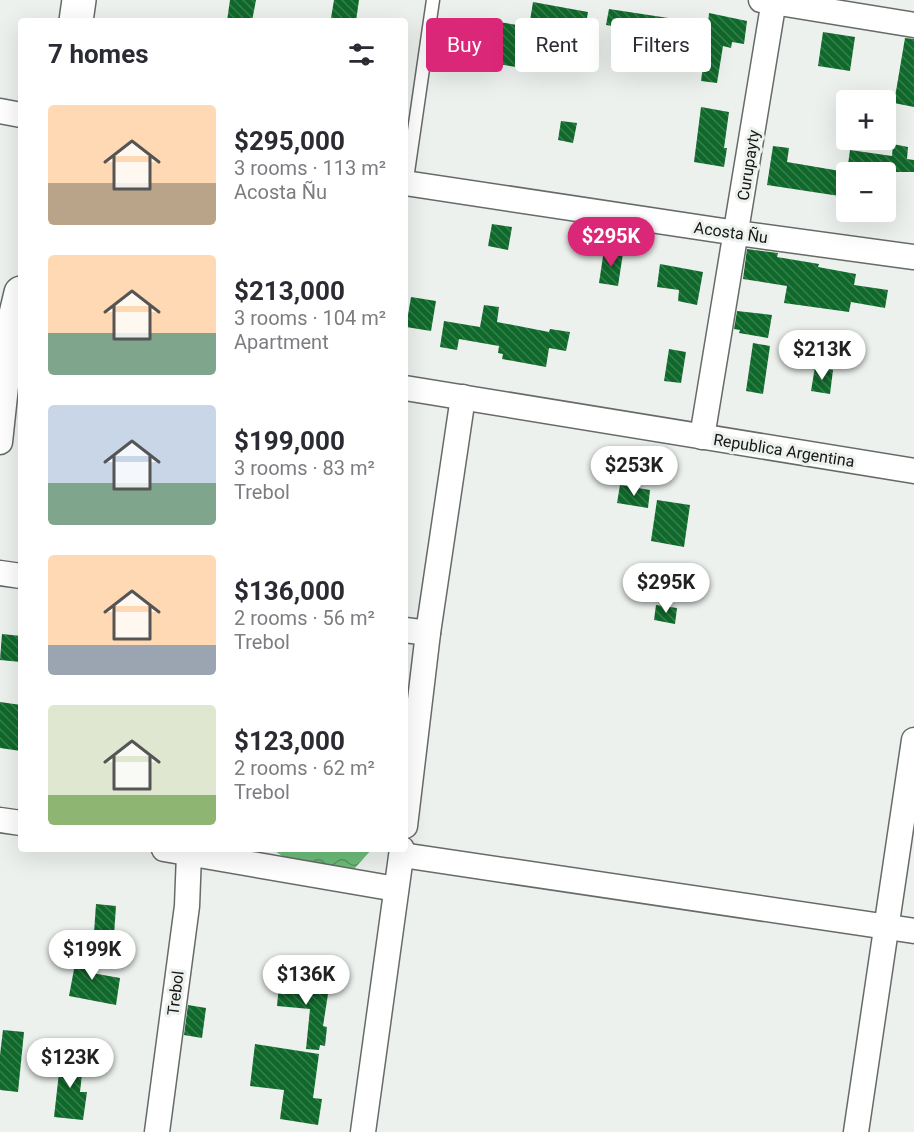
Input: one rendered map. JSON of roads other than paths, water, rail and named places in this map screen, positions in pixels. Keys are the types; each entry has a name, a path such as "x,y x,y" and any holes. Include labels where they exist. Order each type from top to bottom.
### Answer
{"street":[{"path":"76,18 79,0"},
{"path":"769,1 914,25"},
{"name":"Curupayty","path":"702,437 737,233 769,1"},
{"path":"0,111 18,114"},
{"name":"Acosta Ñu","path":"408,185 914,257"},
{"path":"0,442 11,330 18,304"},
{"name":"Republica Argentina","path":"408,388 914,471"},
{"path":"408,773 416,632 463,397"},
{"path":"0,573 18,576"},
{"path":"856,1132 914,740"},
{"path":"0,820 18,823"},
{"path":"179,852 396,889"},
{"path":"363,1132 402,852 914,931"},
{"name":"Trebol","path":"157,1132 187,906 189,854"}],"lane":[{"path":"408,165 433,0"}],"water":[{"path":"276,852 369,852 346,878 288,860"}]}
